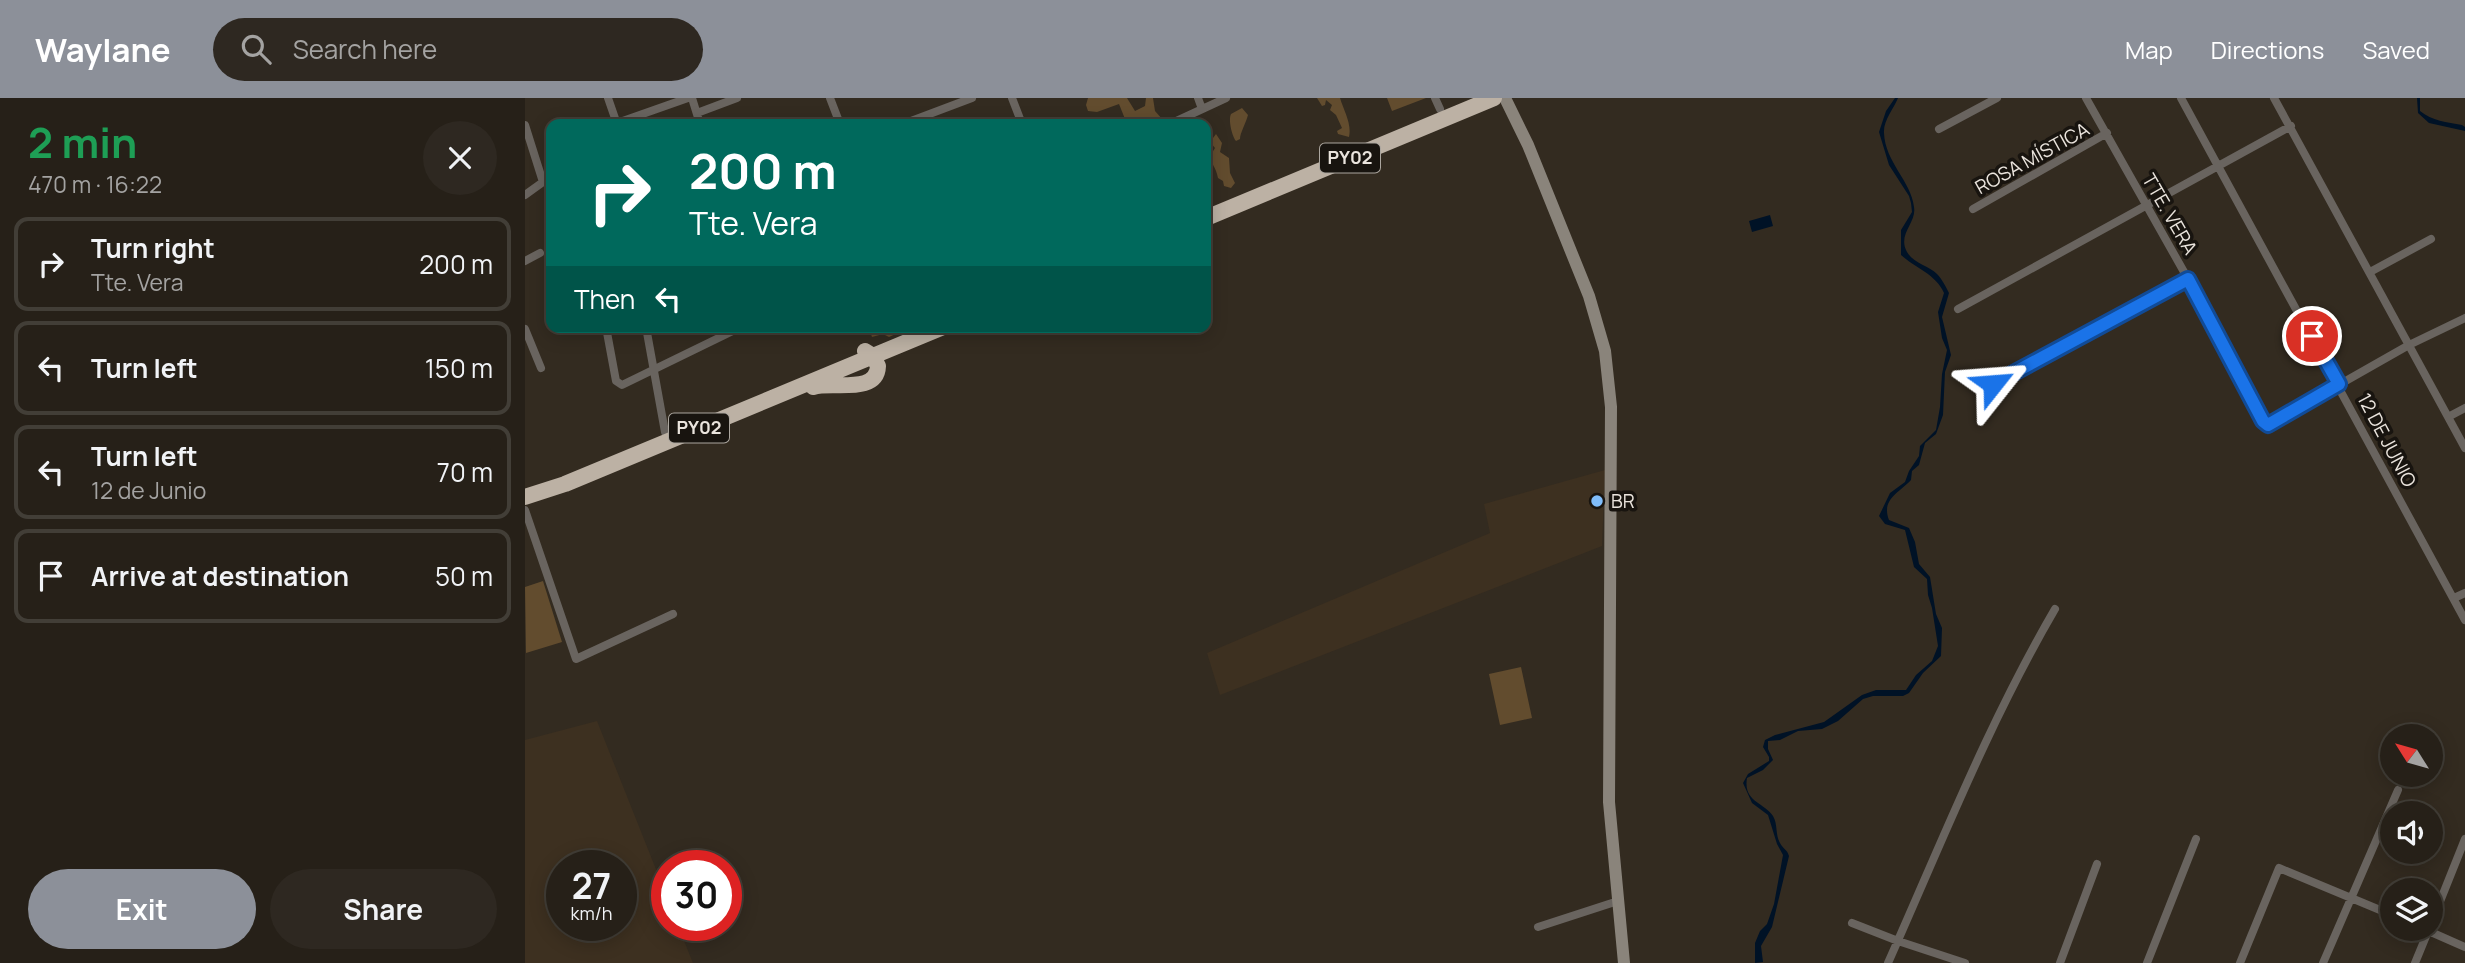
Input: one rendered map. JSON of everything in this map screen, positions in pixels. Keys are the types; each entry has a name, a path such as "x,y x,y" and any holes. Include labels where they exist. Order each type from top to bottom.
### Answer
{"highway":[{"name":"PY02","path":"1211,205 1438,104 1466,98"},
{"name":"PY02","path":"1211,216 1494,98"},
{"name":"PY02","path":"525,497 565,484 751,407 906,333"},
{"name":"PY02","path":"525,486 926,333"}],"main road":[{"path":"1505,98 1528,145 1572,251 1596,315 1605,351 1611,407 1609,802 1623,963"}],"street":[{"path":"608,98 615,119"},
{"path":"631,119 690,98 699,119"},
{"path":"697,113 737,98"},
{"path":"830,98 838,119"},
{"path":"916,119 972,98"},
{"path":"1012,98 1020,119"},
{"path":"1198,98 1202,109"},
{"path":"1181,119 1226,98"},
{"path":"1939,129 1997,98"},
{"name":"TTE. VERA","path":"2087,98 2263,421 2268,425 2339,384"},
{"name":"12 DE JUNIO","path":"2181,98 2339,384 2465,620"},
{"path":"2274,98 2465,448"},
{"path":"525,125 543,182 525,195"},
{"path":"1958,309 2291,125"},
{"name":"ROSA MÍSTICA","path":"1973,209 2106,133"},
{"path":"2370,272 2431,239"},
{"path":"525,261 540,253"},
{"path":"1993,384 2188,279"},
{"path":"2339,384 2465,318"},
{"path":"525,329 541,368"},
{"path":"607,333 618,383 622,385 729,333"},
{"path":"647,333 665,432"},
{"path":"2448,417 2465,408"},
{"path":"525,510 576,659 673,614"},
{"path":"2454,598 2465,593"},
{"path":"1888,963 1989,733 2055,609"},
{"path":"2323,963 2398,790"},
{"path":"2147,963 2196,839"},
{"path":"2443,892 2465,839"},
{"path":"2060,963 2097,864"},
{"path":"2240,963 2279,867 2380,909"},
{"path":"1538,927 1618,901"},
{"path":"1852,923 1965,963"},
{"path":"2443,936 2465,947"},
{"path":"2415,963 2423,941"}],"shaded area":[{"path":"1088,98 1127,98 1135,111 1145,106 1146,98 1153,98 1155,111 1162,119 1125,119 1119,104 1097,112 1088,111"},
{"path":"1317,98 1340,98 1349,122 1349,137 1338,134 1337,131 1342,128 1336,115 1330,110 1332,105 1326,100 1322,106"},
{"path":"1387,98 1426,98 1392,111"},
{"path":"1242,108 1248,115 1240,139 1236,141 1230,117"},
{"path":"1216,134 1222,143 1220,152 1229,158 1230,173 1235,183 1231,188 1224,186 1223,181 1218,178 1211,159 1215,148 1211,141"},
{"path":"871,333 898,333 889,337 883,334 872,337"},
{"path":"1605,470 1602,546 1220,695 1207,653 1490,533 1484,504"},
{"path":"543,581 562,642 526,653 525,587"},
{"path":"1521,667 1532,718 1500,725 1489,674"},
{"path":"597,721 651,857 651,941 684,941 693,963 525,963 525,740"}],"water":[{"path":"1895,98 1898,98 1887,119 1884,133 1889,153 1908,189 1914,207 1913,218 1904,240 1905,246 1913,259 1937,274 1949,293 1942,317 1951,355 1945,372 1943,415 1936,434 1925,443 1919,465 1912,471 1911,480 1889,502 1887,513 1889,520 1909,528 1919,564 1930,577 1936,614 1942,628 1941,656 1923,673 1909,693 1903,696 1873,696 1863,699 1838,721 1822,729 1798,731 1780,740 1768,741 1773,760 1763,770 1747,778 1748,792 1773,816 1778,840 1789,856 1772,927 1761,946 1763,962 1755,963 1755,943 1760,931 1767,924 1774,904 1783,855 1768,815 1752,803 1743,783 1748,774 1769,761 1763,747 1765,740 1824,722 1862,695 1876,690 1906,690 1916,675 1932,661 1938,646 1927,579 1914,567 1905,530 1885,524 1879,516 1890,493 1905,482 1919,456 1920,446 1936,430 1947,350 1938,312 1944,293 1931,276 1901,255 1901,230 1912,212 1911,203 1889,165 1879,132 1886,111"},
{"path":"2417,98 2420,98 2420,111 2440,121 2462,125 2465,131 2429,123 2418,113"},
{"path":"1770,215 1773,226 1752,232 1749,221"}],"place":[{"name":"BR","path":"1597,501"}],"route":[{"path":"1993,384 2188,279 2263,421 2268,425 2339,384 2312,336"}]}
